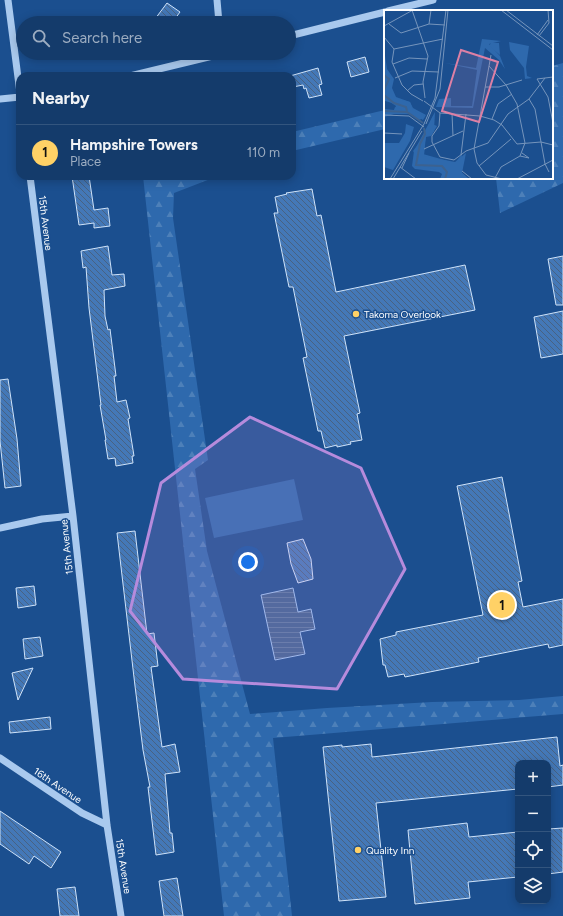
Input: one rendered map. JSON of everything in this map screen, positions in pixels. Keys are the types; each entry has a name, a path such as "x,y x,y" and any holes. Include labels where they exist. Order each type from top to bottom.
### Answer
{"street":[{"path":"8,0 17,72"},
{"path":"217,0 218,16"},
{"path":"389,10 412,2 433,0"},
{"path":"296,34 384,12"},
{"path":"146,72 195,60"},
{"path":"0,98 16,97"},
{"name":"15th Avenue","path":"31,180 73,516 107,825 121,916"},
{"path":"0,528 42,519 73,516"},
{"name":"16th Avenue","path":"0,758 82,813 107,825"}],"highlighted area":[{"path":"250,417 361,468 405,569 337,689 183,679 130,611 161,483"}],"green space":[{"path":"563,63 563,183 500,213 496,179 553,179 553,66"},
{"path":"384,110 384,129 296,150 296,131"},
{"path":"143,180 208,180 174,193 173,218 208,460 195,469 207,551 250,714 327,708 432,702 519,700 563,696 563,714 273,738 292,916 224,916"},
{"path":"294,479 303,520 214,538 205,498"}],"shaded area":[{"path":"293,588 298,612 311,609 315,629 300,632 305,654 275,660 261,595"}],"building":[{"path":"167,3 180,12 177,16 157,16"},
{"path":"365,57 369,72 351,77 347,62"},
{"path":"318,68 322,84 319,85 322,95 309,98 306,88 304,89 303,85 296,86 296,74"},
{"path":"73,180 90,180 94,210 108,208 110,226 94,228 94,223 79,225"},
{"name":"Takoma Overlook","path":"312,189 317,216 321,215 336,292 465,265 475,310 344,336 360,413 357,414 362,440 350,442 351,444 325,448 321,431 318,431 303,358 307,357 293,287 289,287 274,213 278,213 275,197 287,194 286,193"},
{"path":"108,246 112,275 124,274 125,286 104,290 105,316 108,330 110,329 116,376 114,376 117,402 126,400 130,418 128,419 134,456 132,456 133,463 116,466 115,458 108,459 100,405 86,267 83,268 81,251"},
{"path":"563,256 563,305 556,305 548,259"},
{"path":"563,311 563,354 541,358 534,317"},
{"path":"8,379 17,439 21,486 5,488 0,441 0,380"},
{"path":"502,477 522,581 518,582 523,607 563,599 563,645 549,648 548,644 478,658 479,662 405,677 404,674 388,677 385,665 383,665 380,639 396,635 396,632 483,615 457,486"},
{"path":"135,531 147,634 154,633 158,666 151,667 162,747 175,744 180,772 165,774 170,833 172,833 174,852 156,855 148,787 150,787 143,750 117,533"},
{"path":"303,539 311,559 313,579 298,583 291,564 287,543"},
{"path":"34,586 36,605 18,608 16,588"},
{"path":"40,637 43,656 25,659 23,639"},
{"path":"33,668 18,700 12,673"},
{"path":"50,717 51,729 10,733 9,722"},
{"name":"Quality Inn","path":"557,737 560,766 563,765 563,785 551,787 551,760 515,760 515,789 376,803 386,897 339,901 323,747 371,744 372,757"},
{"path":"0,811 61,852 51,868 34,856 29,864 0,844"},
{"path":"467,823 469,837 515,832 515,877 468,882 470,898 415,904 408,830"},
{"path":"563,828 563,872 551,874 551,829"},
{"path":"177,878 183,916 164,916 159,881"},
{"path":"75,887 79,916 60,916 57,889"}],"place":[{"name":"Takoma Overlook","path":"356,314"},
{"name":"Hampshire Towers","path":"502,605"},
{"name":"Quality Inn","path":"358,850"}]}
